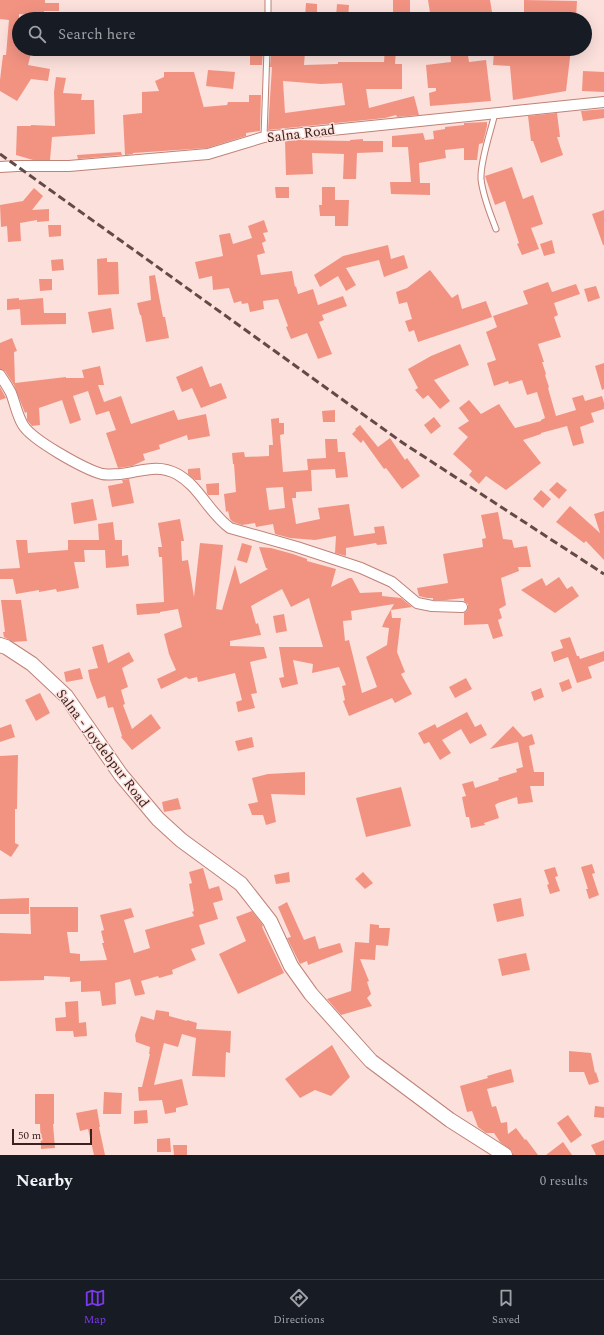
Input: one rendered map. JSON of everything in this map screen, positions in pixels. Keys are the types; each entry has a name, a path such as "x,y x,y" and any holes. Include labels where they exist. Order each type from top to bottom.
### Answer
{"main road":[{"name":"Salna - Joydebpur Road","path":"0,645 6,647 32,664 66,696 121,774 158,819 181,840 241,884 270,921 291,966 311,994 371,1061 450,1120 505,1155"}],"street":[{"name":"Salna Road","path":"0,167 69,166 208,154 264,137 495,112 604,102"},
{"path":"0,375 11,393 23,426 33,436 89,470 104,474 121,474 150,468 166,469 190,483 222,522 230,528 297,547 360,568 392,582 417,603 432,606 462,607"}],"lane":[{"path":"268,0 268,12"},
{"path":"264,137 267,56"},
{"path":"495,112 483,162 481,178 486,201 496,229"}],"building":[{"path":"0,0 45,0 45,3 59,3 59,11 12,12 12,56 30,56 28,65 50,69 48,81 31,79 17,101 0,91 3,55 6,55 9,20 0,19"},
{"path":"393,0 410,0 410,12 393,12"},
{"path":"428,0 490,0 492,12 430,12"},
{"path":"524,0 577,1 576,12 524,12"},
{"path":"306,3 317,4 317,12 305,12"},
{"path":"337,4 349,5 348,12 336,12"},
{"path":"250,56 263,56 262,65 250,65"},
{"path":"271,56 305,56 304,65 338,64 338,62 384,62 384,56 396,56 395,64 402,64 402,89 366,89 369,108 414,96 419,115 397,117 396,115 385,118 268,130 272,67 270,67","holes":["283,81 321,84 342,83 345,105 285,113"]},
{"path":"451,56 468,56 469,62 486,60 491,101 430,106 429,93 436,91 436,88 428,88 426,65 451,62"},
{"path":"494,56 570,56 566,91 513,100 510,66 493,65"},
{"path":"208,70 235,72 233,89 206,86"},
{"path":"583,71 604,72 604,92 582,91"},
{"path":"164,72 194,72 204,108 227,105 228,102 249,102 249,95 261,95 260,131 246,133 246,136 207,148 133,153 125,155 123,115 142,113 142,92 159,91 155,81 164,77"},
{"path":"56,77 66,78 63,93 82,94 81,100 94,100 95,134 52,137 50,160 33,160 16,155 17,126 55,126 54,92"},
{"path":"604,109 604,118 583,121 581,111"},
{"path":"557,113 560,137 557,137 563,155 541,163 533,141 531,141 528,116"},
{"path":"487,122 483,143 479,144 477,160 464,160 464,148 445,150 446,158 419,163 420,183 430,183 430,195 391,194 390,182 411,182 408,147 392,147 392,136 423,133 425,140 434,139 433,131 445,129 445,127 464,125 464,123"},
{"path":"363,139 363,141 383,141 383,152 357,153 356,179 343,179 344,154 312,153 313,174 286,175 285,141 350,141"},
{"path":"121,152 122,155 78,159 77,155"},
{"path":"512,167 523,199 533,195 543,224 531,228 539,249 522,255 517,244 519,243 505,201 495,205 485,176"},
{"path":"275,187 289,187 289,198 276,198"},
{"path":"322,187 335,187 335,200 349,200 348,226 335,226 335,216 320,216 319,205 322,205"},
{"path":"34,188 43,196 32,210 49,209 49,221 37,222 37,220 20,223 21,241 8,242 7,226 1,227 0,205 23,201"},
{"path":"604,210 604,245 603,245 592,214"},
{"path":"264,220 268,232 263,233 266,241 262,243 265,253 257,255 261,275 292,271 298,294 313,289 318,305 343,296 347,306 322,315 324,320 319,322 332,354 318,359 307,333 291,339 278,299 263,301 264,309 250,312 248,303 242,304 241,301 234,303 229,288 213,290 212,276 199,279 195,262 223,256 219,235 230,233 233,244 252,238 248,226"},
{"path":"48,225 61,225 61,236 49,237"},
{"path":"552,240 555,253 544,256 540,244"},
{"path":"388,245 391,259 404,255 408,268 384,277 379,260 346,268 356,285 346,291 338,276 320,287 314,275 343,256"},
{"path":"107,258 107,262 118,262 119,294 98,295 97,259"},
{"path":"63,259 64,270 52,271 51,260"},
{"path":"430,270 452,298 458,294 462,309 486,301 492,317 418,342 414,330 409,332 405,321 412,319 407,302 399,304 396,292 407,288"},
{"path":"155,275 163,317 165,317 169,338 146,342 137,303 151,300 149,276"},
{"path":"39,279 52,279 52,290 40,291"},
{"path":"548,282 552,292 576,284 580,294 554,303 558,315 554,317 561,337 538,344 544,362 542,362 556,416 576,410 572,398 583,395 585,401 602,396 604,409 591,413 594,422 580,427 584,443 573,446 567,426 541,433 523,440 541,463 506,490 486,476 479,484 469,475 472,471 453,454 468,437 458,428 469,421 459,408 469,400 481,414 499,404 515,428 541,421 545,418 537,392 527,395 522,380 509,384 508,381 494,386 487,363 496,360 486,332 497,327 493,316 528,304 523,291"},
{"path":"596,286 600,298 588,302 584,289"},
{"path":"19,298 19,300 43,298 44,313 66,313 66,324 21,325 20,309 7,310 7,299"},
{"path":"111,308 114,329 92,333 88,312"},
{"path":"12,338 17,351 14,352 15,383 66,377 84,378 82,370 100,366 104,385 98,385 104,402 121,396 131,424 174,410 178,420 206,414 210,436 188,440 187,435 159,445 160,449 143,454 145,460 132,466 118,468 106,433 116,430 109,411 96,415 88,391 73,396 81,420 70,424 62,400 39,408 40,425 32,426 27,420 27,412 25,413 14,385 5,371 0,369 0,343"},
{"path":"460,344 469,365 434,380 450,401 440,409 428,395 423,399 415,390 418,388 408,369 431,356"},
{"path":"604,363 604,389 602,390 595,366"},
{"path":"202,366 210,387 221,383 227,398 201,408 192,388 182,392 176,377"},
{"path":"0,387 6,398 0,400"},
{"path":"335,410 335,422 323,422 322,411"},
{"path":"434,417 441,426 431,434 424,425"},
{"path":"279,418 279,423 284,423 284,434 280,435 283,472 308,470 307,459 326,458 325,439 337,439 338,452 345,452 348,477 336,478 335,469 311,470 312,491 296,492 296,498 292,498 296,524 320,519 318,508 349,504 354,536 375,533 374,527 384,526 387,544 377,545 376,543 346,548 346,556 335,553 336,536 315,540 290,538 275,534 273,524 256,527 255,523 242,525 233,522 230,519 228,511 226,512 224,494 236,492 232,453 244,452 245,457 269,456 269,445 273,445 271,419","holes":["283,487 285,508 269,510 266,488"]},
{"path":"360,425 378,447 390,438 405,460 407,458 420,476 402,489 386,468 384,469 363,440 361,443 352,434"},
{"path":"200,468 201,480 195,480 188,474 188,469"},
{"path":"129,479 134,503 112,507 108,486 123,483 122,480"},
{"path":"557,482 567,490 559,499 549,490"},
{"path":"219,483 219,495 208,495 206,484"},
{"path":"541,490 551,499 543,508 533,499"},
{"path":"93,499 97,520 74,524 71,503"},
{"path":"570,506 600,533 594,514 604,511 604,560 586,541 584,543 556,522"},
{"path":"498,512 503,539 512,540 514,548 527,546 531,567 518,567 519,571 501,578 506,605 499,609 502,618 498,620 503,636 493,639 488,624 464,625 464,613 467,611 468,604 464,601 464,598 433,600 433,598 419,596 417,588 448,583 443,554 483,547 482,539 486,538 481,515"},
{"path":"180,519 184,541 181,541 182,561 188,560 194,597 200,543 223,545 216,609 222,610 235,565 240,584 268,569 266,568 259,547 271,548 293,554 307,559 307,561 336,569 331,587 352,578 360,593 382,592 382,596 401,598 412,607 391,610 392,618 401,618 397,652 405,672 401,674 412,694 395,703 392,698 349,716 343,701 345,700 342,686 346,685 339,667 312,673 313,664 293,660 298,684 282,688 279,678 284,677 279,647 323,647 309,598 291,607 282,589 251,606 261,635 230,641 230,646 264,647 267,658 250,662 257,693 251,694 255,708 238,712 236,702 242,700 235,673 198,682 197,677 189,679 186,677 161,689 157,679 176,670 169,654 164,634 182,627 178,609 160,613 137,615 136,604 164,602 162,557 159,557 158,547 162,547 158,523","holes":["394,604 382,627 389,628 387,645 366,657 377,687 362,693 349,640 345,641 343,621 352,620 351,611"]},
{"path":"113,522 115,540 122,540 122,556 128,555 129,566 106,568 105,550 84,550 85,562 74,562 79,588 57,592 56,589 16,594 13,579 0,579 0,569 20,568 16,540 27,540 28,553 68,550 68,540 99,540 98,524"},
{"path":"242,543 252,546 247,563 237,560"},
{"path":"559,577 567,589 572,586 579,596 555,613 521,590 542,578 546,586"},
{"path":"1,600 21,600 27,641 13,642 4,637 3,632 5,632"},
{"path":"284,614 287,631 276,633 273,616"},
{"path":"570,637 577,656 579,656 580,659 604,651 604,661 588,667 592,678 577,683 568,657 554,662 551,652 563,648 560,640"},
{"path":"103,644 108,663 129,652 134,661 122,668 128,687 121,690 125,704 123,705 132,729 151,714 161,728 132,750 121,737 122,736 113,707 108,708 105,696 97,699 90,680 88,670 98,668 92,647"},
{"path":"80,668 83,679 66,682 64,672"},
{"path":"466,678 472,689 455,698 449,687"},
{"path":"569,679 572,688 562,692 559,683"},
{"path":"541,688 544,697 534,701 531,692"},
{"path":"40,693 50,713 36,721 25,700"},
{"path":"467,712 475,727 481,724 487,735 470,744 461,729 442,740 451,753 440,760 429,742 424,744 418,733 435,724 437,728"},
{"path":"11,724 15,737 0,742 0,728"},
{"path":"513,726 523,737 532,734 535,744 529,746 534,772 544,772 544,786 530,786 533,802 518,804 517,797 498,803 495,805 499,818 484,823 485,825 471,828 469,817 466,817 462,797 466,796 462,784 473,781 475,788 499,780 498,778 517,772 516,769 523,767 518,742 490,749"},
{"path":"252,737 254,747 238,751 235,741"},
{"path":"18,755 15,843 19,845 11,857 0,850 0,756"},
{"path":"305,772 305,795 271,794 276,822 266,825 263,815 252,815 248,804 258,802 252,778 268,774"},
{"path":"401,787 411,826 366,837 356,798"},
{"path":"178,798 181,809 164,812 162,802"},
{"path":"592,864 595,873 592,874 599,895 589,899 586,889 588,889 581,867"},
{"path":"555,867 558,876 555,877 560,891 550,894 547,885 549,884 544,870"},
{"path":"203,868 209,889 219,886 223,900 213,903 218,919 199,925 205,944 191,949 196,960 172,970 173,974 159,978 158,976 141,981 145,994 135,996 130,979 115,983 116,1004 102,1006 100,991 81,992 81,981 70,982 70,977 44,976 44,980 0,981 0,933 31,934 30,907 78,907 78,932 67,932 70,953 80,954 80,961 107,960 102,943 104,943 101,931 104,930 100,915 131,908 134,917 124,920 134,953 150,948 145,930 194,916 192,912 194,911 189,884 192,883 189,872"},
{"path":"289,872 290,882 276,884 274,875"},
{"path":"363,872 373,883 365,889 355,879"},
{"path":"29,898 29,914 0,914 0,899"},
{"path":"521,898 524,916 497,922 493,904"},
{"path":"287,902 304,940 315,936 319,949 340,943 343,952 308,965 307,961 300,964 287,938 291,937 278,907"},
{"path":"252,911 262,924 262,927 284,973 238,994 219,954 246,941 236,917"},
{"path":"370,924 379,925 379,928 390,928 388,946 376,945 375,960 360,959 369,981 367,982 371,994 367,998 372,1006 341,1015 327,999 351,991 355,942 369,943"},
{"path":"526,953 530,970 502,976 498,959"},
{"path":"78,1001 79,1023 86,1022 87,1036 74,1037 73,1031 56,1031 55,1018 66,1017 65,1002"},
{"path":"156,1010 169,1012 169,1016 197,1023 196,1029 231,1031 230,1053 226,1052 225,1077 192,1076 196,1038 182,1034 178,1047 164,1043 154,1085 182,1079 188,1105 176,1108 176,1112 165,1114 162,1100 139,1101 138,1087 142,1087 150,1054 150,1047 136,1042 135,1035 141,1016 154,1020"},
{"path":"332,1045 350,1077 331,1096 315,1090 300,1098 285,1079"},
{"path":"569,1051 591,1053 595,1073 596,1072 599,1082 589,1085 584,1072 569,1072"},
{"path":"511,1069 514,1082 487,1089 492,1107 496,1106 501,1123 507,1122 508,1134 516,1128 538,1155 513,1155 512,1151 500,1142 494,1133 486,1133 478,1127 472,1111 467,1112 460,1086 488,1078 487,1076"},
{"path":"104,1092 122,1093 121,1114 103,1114"},
{"path":"35,1094 54,1094 53,1124 55,1148 41,1149 40,1124 35,1124"},
{"path":"595,1106 604,1107 604,1118 594,1117"},
{"path":"97,1109 105,1155 94,1155 88,1129 80,1131 76,1113"},
{"path":"147,1110 148,1123 134,1124 134,1111"},
{"path":"568,1115 582,1135 571,1143 557,1123"},
{"path":"170,1138 171,1152 157,1152 157,1139"},
{"path":"604,1140 604,1155 596,1155 591,1145"},
{"path":"563,1142 572,1155 546,1155"},
{"path":"173,1145 187,1145 187,1155 174,1155"}],"railway":[{"path":"0,154 403,443 604,574"}]}
